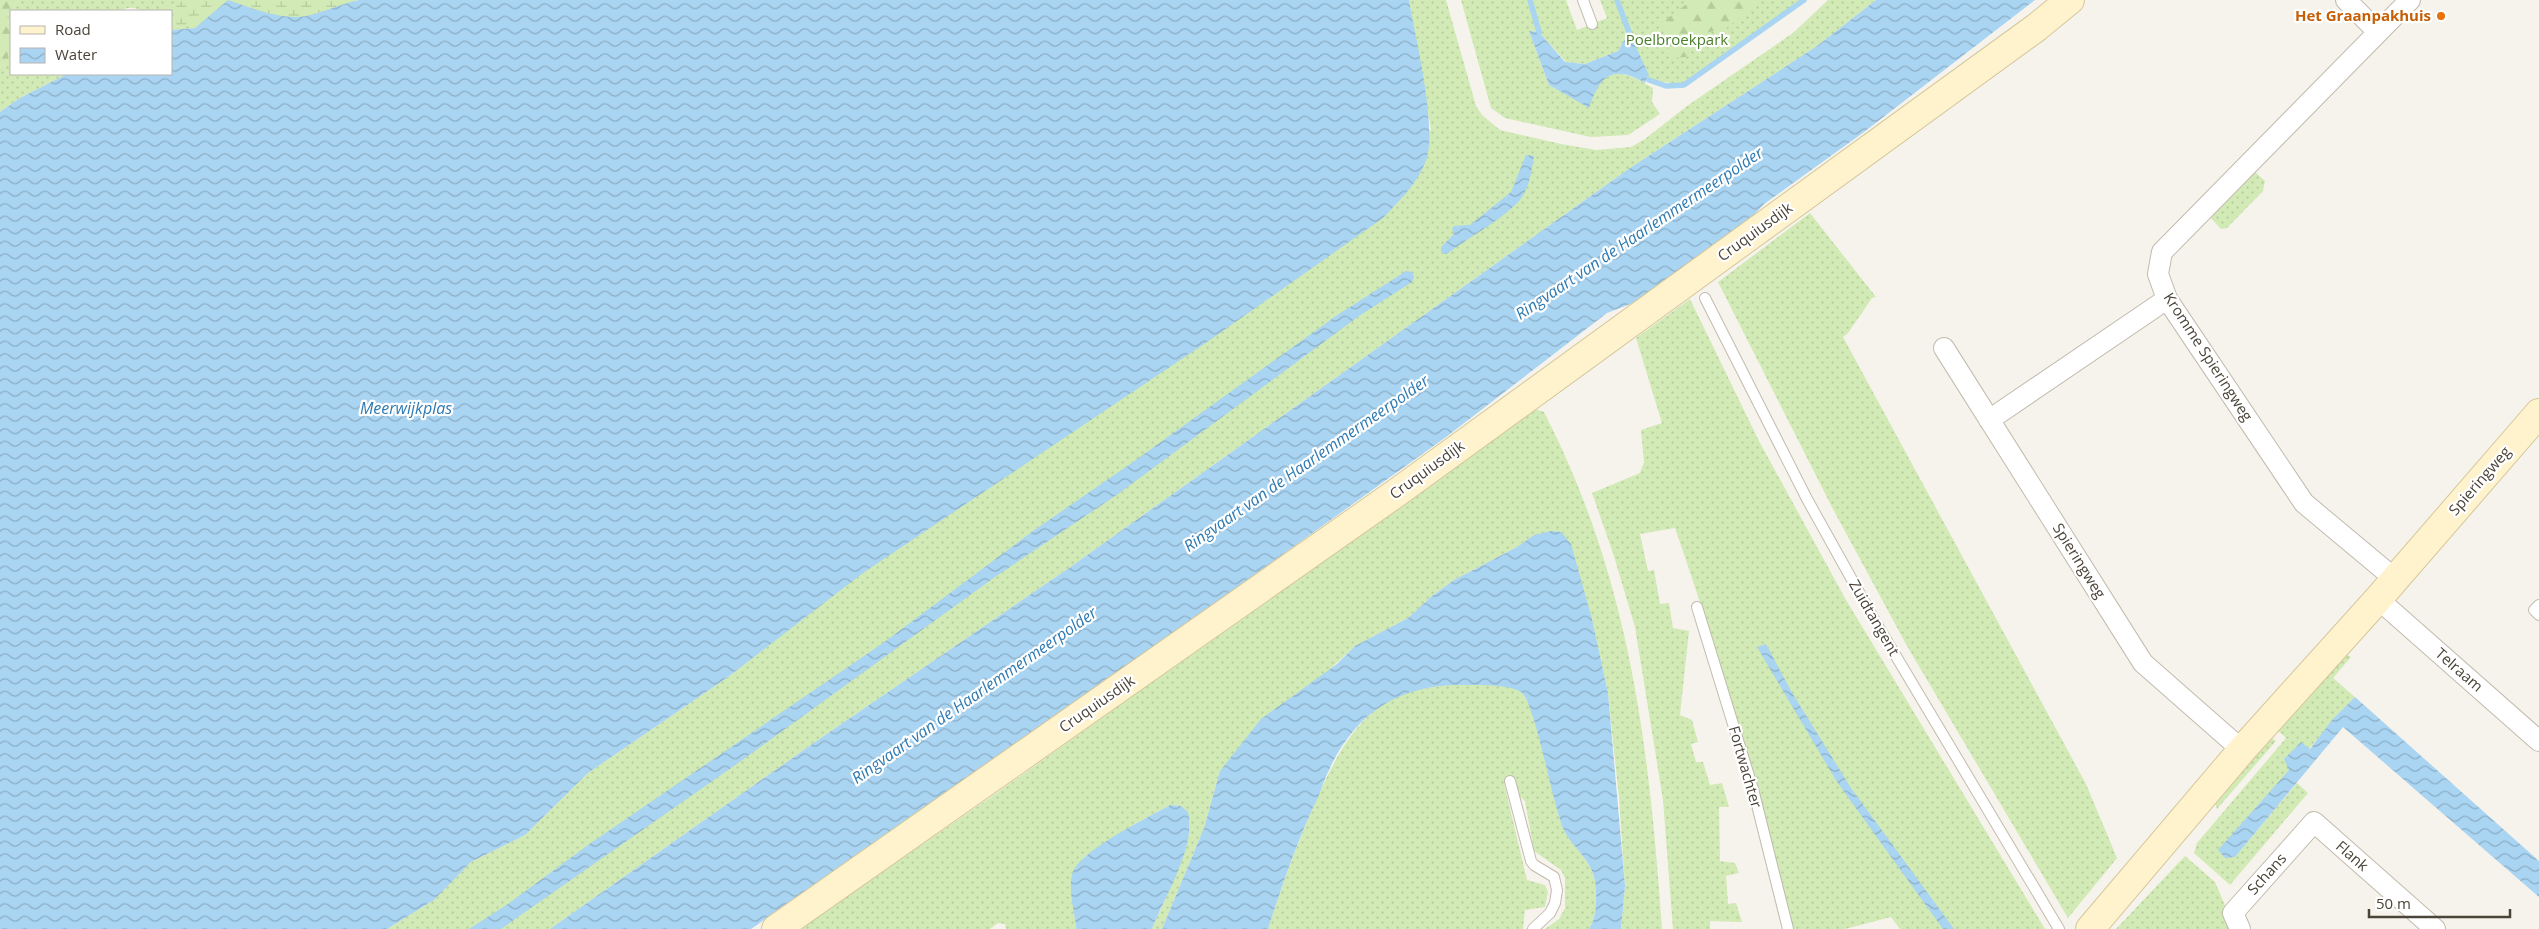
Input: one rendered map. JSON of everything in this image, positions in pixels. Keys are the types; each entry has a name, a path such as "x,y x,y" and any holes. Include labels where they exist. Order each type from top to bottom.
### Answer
{"street":[{"name":"Cruquiusdijk","path":"776,929 1399,491 2036,27 2070,0"},
{"path":"2346,0 2377,31"},
{"name":"Kromme Spieringweg","path":"2387,589 2304,503 2167,299 2158,274 2162,252 2377,31 2410,0"},
{"path":"1989,420 2167,299"},
{"name":"Spieringweg","path":"1944,348 2143,663 2242,750"},
{"name":"Spieringweg","path":"2090,929 2242,750 2387,589 2539,413"},
{"name":"Telraam","path":"2387,589 2539,741"},
{"name":"Schans","path":"2240,929 2233,913 2314,822"},
{"name":"Flank","path":"2314,822 2435,929"}],"lane":[{"path":"1583,0 1592,24"},
{"name":"Zuidtangent","path":"1705,298 1807,499 1875,622 2059,929"},
{"path":"2539,605 2534,610 2539,615"},
{"name":"Fortwachter","path":"1696,607 1753,789 1788,929"},
{"path":"1510,781 1531,861 1534,865 1551,875 1556,883 1553,909 1533,929"}],"green space":[{"path":"0,0 18,0 7,17 10,29 10,47 5,65 0,66"},
{"path":"18,0 358,0 195,28 172,30 172,10 130,8 122,10 12,10"},
{"path":"187,0 356,0 342,9 295,21 232,14 172,30 172,10 157,10"},
{"path":"1409,0 1446,0 1476,106 1482,115 1500,130 1596,150 1631,147 1645,139 1687,106 1793,33 1828,0 1876,0 1817,46 1630,168 1069,568 818,740 550,929 387,929 434,900 471,862 525,835 588,773 728,677 1431,130"},
{"name":"Poelbroekpark","path":"1461,0 1566,0 1577,30 1607,18 1600,0 1804,0 1684,85 1649,80 1629,32 1618,51 1585,64 1566,62 1539,32 1529,31 1549,85 1588,107 1597,85 1611,75 1618,74 1632,77 1653,88 1652,102 1660,114 1628,135 1591,137 1505,118 1491,108"},
{"name":"Poelbroekpark","path":"1692,0 1759,0 1728,27 1706,33 1686,57 1671,58 1661,23"},
{"path":"10,12 10,26 7,17"},
{"path":"10,43 10,75 65,75 20,98 0,112 0,66 5,65"},
{"path":"2253,170 2265,181 2263,191 2227,228 2221,229 2208,215"},
{"path":"1810,213 1876,297 1872,298 1848,333 1843,337 2086,784 2117,858 2068,918 1907,646 1834,511 1718,282"},
{"path":"1690,299 1759,441 1846,600 2045,929 1900,929 1891,917 1845,929 1793,929 1738,727 1708,627 1675,528 1640,534 1648,571 1654,570 1660,604 1669,603 1673,628 1689,631 1680,715 1692,720 1698,742 1691,744 1696,762 1703,762 1710,785 1722,783 1729,807 1719,807 1720,861 1735,863 1739,873 1726,876 1728,904 1736,903 1742,922 1710,921 1710,929 1673,929 1663,800 1635,627 1613,553 1592,493 1640,473 1644,462 1641,430 1662,423 1636,338"},
{"path":"1535,409 1544,412 1573,475 1597,537 1616,600 1642,729 1657,861 1662,929 1621,929 1625,886 1619,798 1608,693 1592,619 1534,535 1517,547 1454,580 1432,596 1408,618 1355,646 1220,771 1204,828 1162,929 1152,929 1182,857 1190,829 1188,817 1181,806 1170,805 1135,824 1084,857 1071,884 1076,929 1006,929 1005,924 998,923 990,929 800,929 991,797"},
{"path":"2340,651 2351,657 2333,678 2355,697 2290,770 2235,857 2297,783 2308,793 2230,885 2194,853 2197,843 2286,738 2275,728"},
{"path":"1450,685 1507,687 1521,692 1527,701 1539,733 1564,830 1589,865 1595,881 1595,912 1589,929 1545,929 1559,919 1565,908 1565,878 1561,870 1534,851 1525,801 1504,783 1527,880 1545,885 1548,892 1545,907 1525,910 1523,929 1268,929 1292,861 1319,794 1339,753 1356,729 1378,708 1391,699 1412,691"},
{"path":"2269,736 2276,741 2217,809 2214,799"},
{"path":"2185,856 2215,882 2235,929 2116,929"}],"water":[{"name":"Meerwijkplas","path":"228,0 271,14 293,17 314,14 359,0 1409,0 1428,108 1429,149 1422,171 1407,192 1383,218 1210,340 863,573 728,677 588,773 525,835 471,862 434,900 387,929 0,929 0,112 20,98 65,75 172,75 172,30 195,28"},
{"name":"Ringvaart van de Haarlemmermeerpolder","path":"1876,0 2035,0 1864,132 1764,204 1748,221 1633,303 1607,313 1446,437 1136,660 751,929 550,929 818,740 1069,568 1630,168 1817,46"},
{"path":"1529,31 1539,32 1565,62 1585,64 1618,51 1629,32 1649,75 1645,83 1624,74 1609,76 1598,88 1589,108 1549,85"},
{"path":"1526,155 1534,156 1528,185 1518,202 1500,218 1447,254 1441,253 1441,247 1454,234 1452,229 1454,226 1470,225 1511,192"},
{"path":"1406,271 1412,272 1414,277 1412,282 1359,316 1118,494 995,577 741,761 501,929 469,929 508,904 588,845 883,643 1033,531 1133,462 1336,316"},
{"path":"1551,531 1561,532 1571,544 1592,619 1608,693 1625,886 1621,929 1589,929 1594,919 1596,906 1596,887 1593,873 1564,831 1537,730 1524,695 1511,688 1469,685 1440,686 1400,696 1366,718 1352,733 1326,776 1311,811 1268,929 1162,929 1204,828 1220,771 1261,719 1337,664 1355,646 1408,618 1432,596 1454,580 1517,547 1534,535"},
{"path":"1766,644 1791,691 1851,788 1954,929 1943,929 1837,782 1757,647"},
{"path":"2355,697 2539,861 2539,897 2343,727 2235,857 2225,858 2218,850 2289,770 2284,759 2301,742 2310,749 2332,720"},
{"path":"1170,805 1181,806 1188,812 1190,825 1188,840 1178,871 1152,929 1076,929 1071,878 1079,863 1102,844"}],"waterway":[{"path":"1530,0 1539,32"},
{"path":"1617,0 1629,32"},
{"path":"1649,80 1666,86 1684,85 1804,0"}],"place":[{"name":"Het Graanpakhuis","path":"2441,16"}]}
